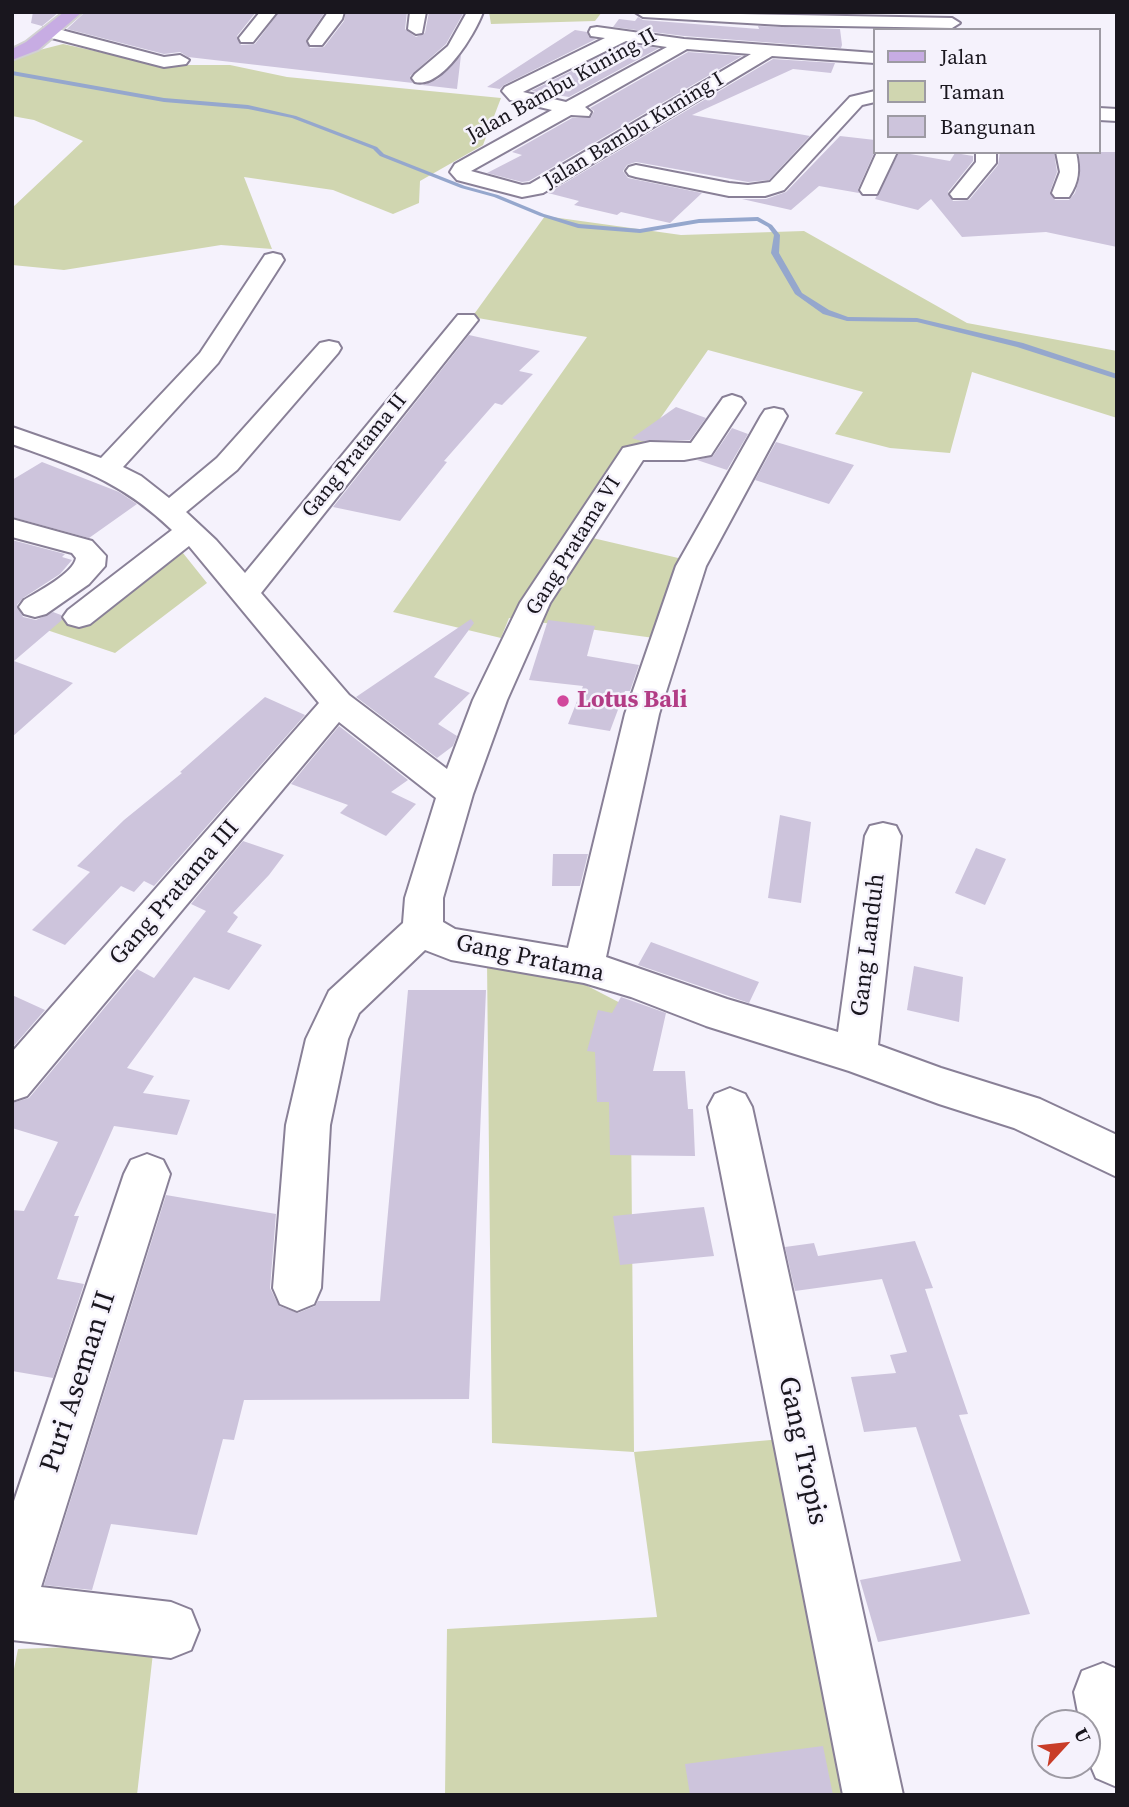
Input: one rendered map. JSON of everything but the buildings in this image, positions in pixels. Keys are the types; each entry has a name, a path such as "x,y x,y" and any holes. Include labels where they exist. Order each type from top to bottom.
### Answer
{"main road":[{"path":"12,55 32,46 74,12"}],"street":[{"path":"247,38 269,12"},
{"path":"316,41 334,19 336,12"},
{"path":"421,78 447,59 460,44 475,12"},
{"path":"643,12 782,20 951,22"},
{"path":"50,32 164,62 180,60"},
{"path":"597,32 684,44 874,58"},
{"path":"595,116 516,96 511,91 623,36"},
{"name":"Jalan Bambu Kuning II","path":"462,168 684,44"},
{"name":"Jalan Bambu Kuning I","path":"462,168 460,172 464,176 522,191 536,189 641,129 768,51"},
{"path":"636,171 734,190 770,190 777,186 856,101 874,96"},
{"path":"618,122 641,129"},
{"path":"870,190 886,154"},
{"path":"960,194 986,163 986,154"},
{"path":"1062,193 1070,172 1066,154"},
{"path":"106,469 209,358 273,260"},
{"name":"Gang Pratama II","path":"245,593 466,320"},
{"path":"79,617 180,521 329,348"},
{"name":"Gang Pratama VI","path":"455,794 490,700 535,603 627,461 640,450 683,454 701,449 732,403"},
{"path":"584,967 642,714 691,566 774,416"},
{"path":"12,435 106,469 131,482 180,521 245,593 337,703 455,794"},
{"path":"12,528 82,547 91,556 90,566 78,578 35,607"},
{"name":"Gang Pratama III","path":"12,1083 337,703"},
{"name":"Gang Pratama","path":"455,794 424,898 424,928 431,937 451,944 584,967 639,983 720,1013 1025,1112 1117,1157"},
{"name":"Gang Landuh","path":"856,1055 883,836"},
{"path":"297,1288 308,1125 327,1039 343,1003 424,928"},
{"name":"Gang Tropis","path":"730,1107 873,1795"},
{"name":"Puri Aseman II","path":"12,1590 147,1174"},
{"path":"12,1612 170,1630"},
{"path":"1103,1692 1117,1757"}],"green space":[{"path":"489,12 602,12 595,21 491,24"},
{"path":"63,44 159,65 230,65 287,77 501,98 483,145 420,181 419,203 393,214 333,190 244,177 272,249 221,245 64,270 12,265 12,208 83,141 34,120 12,116 12,57"},
{"path":"545,216 681,235 804,231 967,323 1117,351 1117,418 972,372 950,453 890,448 835,434 863,392 708,350 643,443 567,532 691,561 654,638 509,618 501,638 393,612 587,337 472,317"},
{"path":"175,543 207,583 115,653 44,629"},
{"path":"487,961 572,978 630,1008 634,1452 492,1443"},
{"path":"782,1439 859,1795 445,1795 447,1629 657,1617 634,1452"},
{"path":"154,1644 137,1795 12,1795 12,1679 18,1649"}],"waterway":[{"path":"12,73 164,100 248,107 294,117 375,148 382,155 463,187 578,226 640,231 699,221 758,219 770,226 777,235 775,253 799,294 826,312 847,319 917,320 1020,345 1117,377"}],"place":[{"name":"Lotus Bali","path":"563,701"}]}
